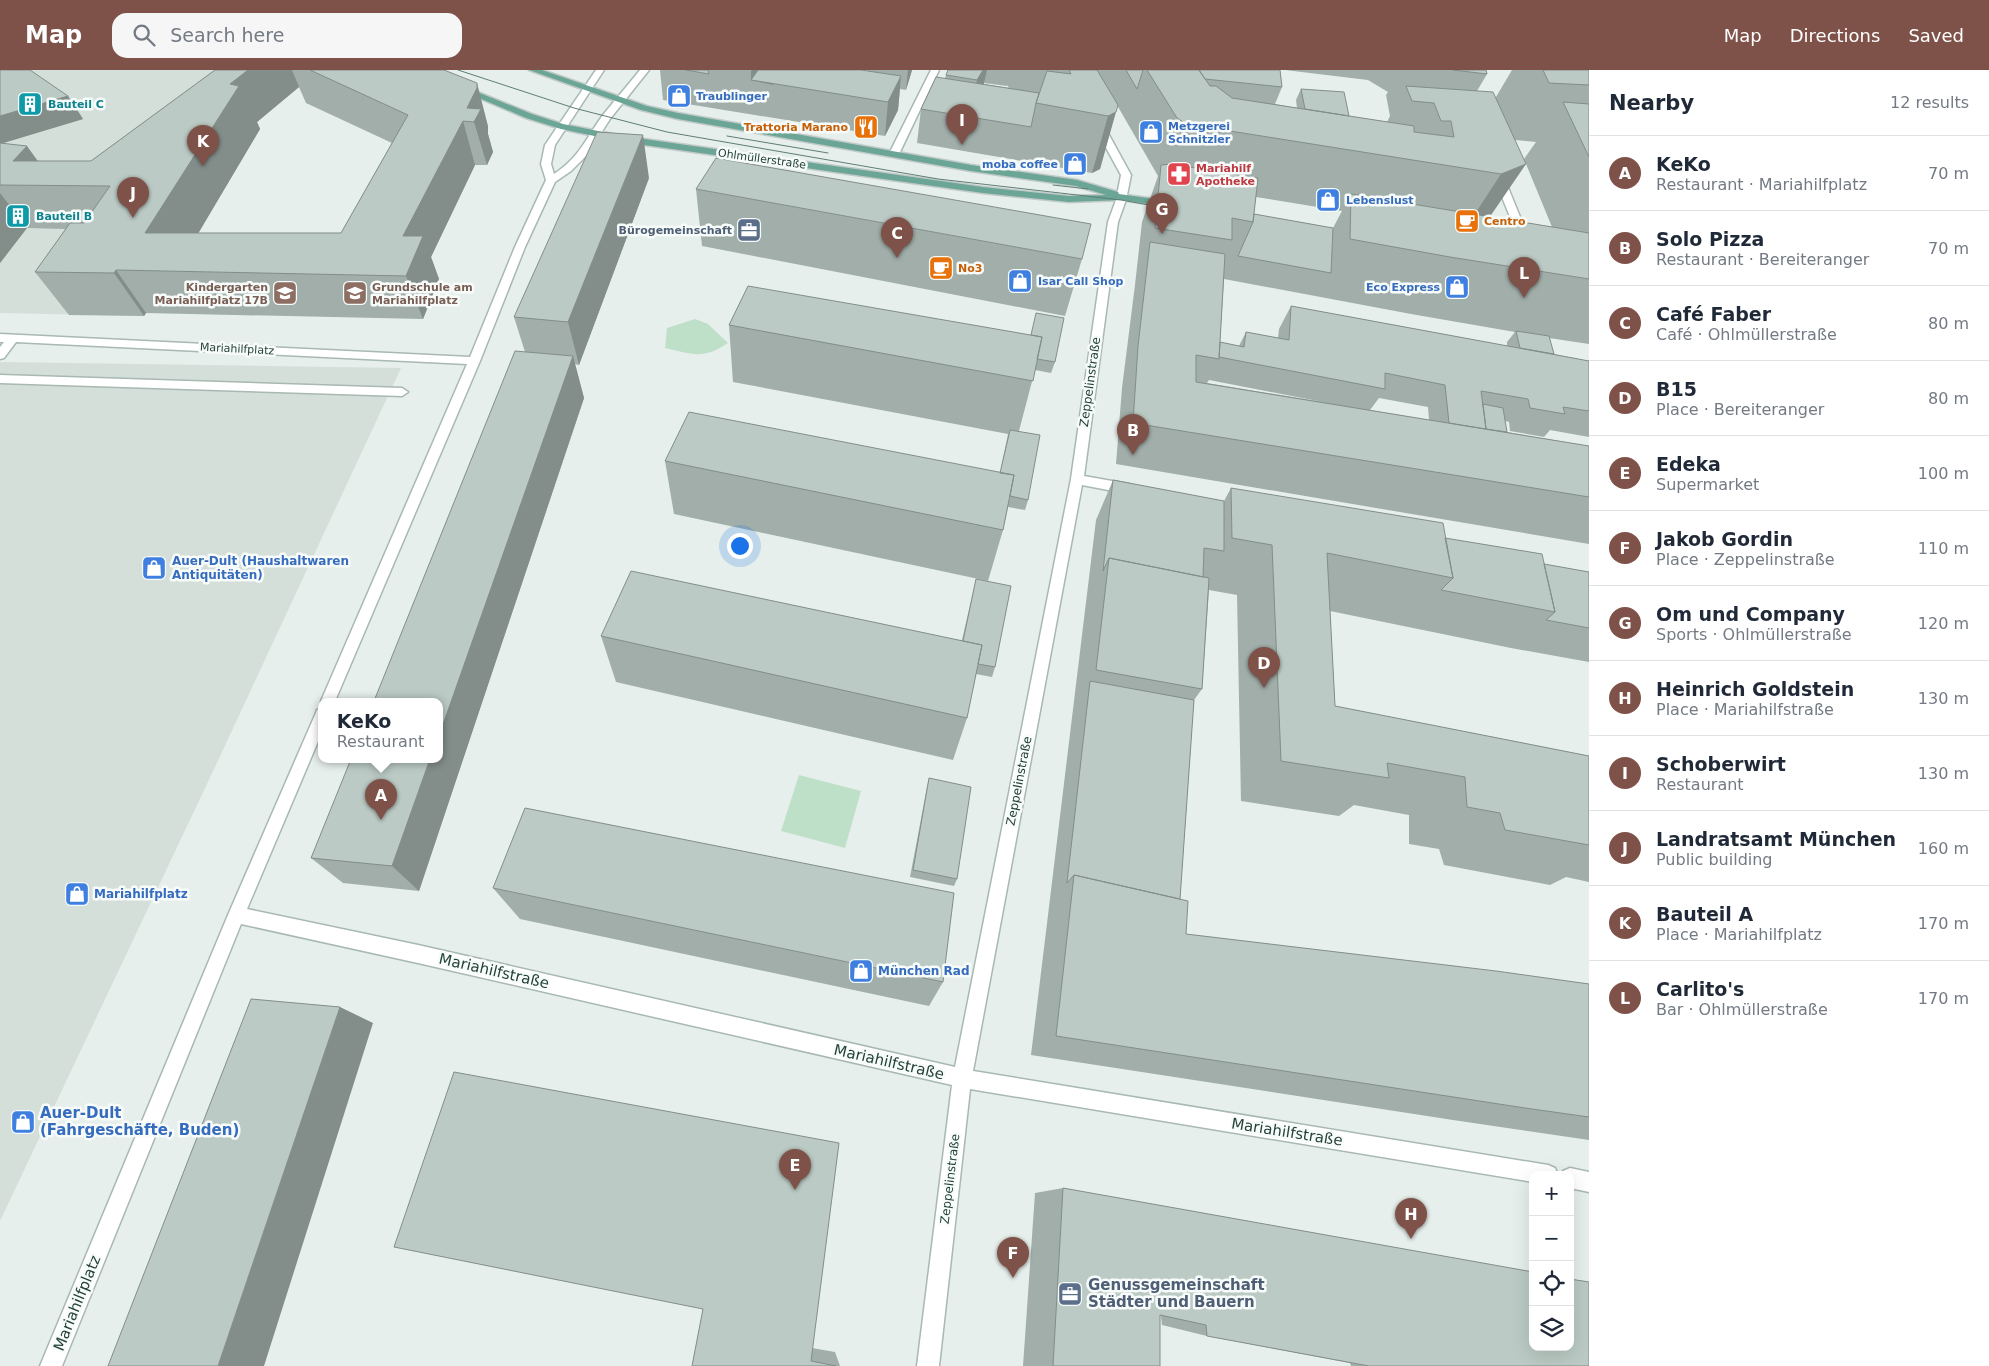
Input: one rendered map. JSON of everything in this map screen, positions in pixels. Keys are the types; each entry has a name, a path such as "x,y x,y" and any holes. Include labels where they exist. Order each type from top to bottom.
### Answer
{"main road":[{"name":"Ohlmüllerstraße","path":"533,70 620,100 678,116 894,154 1077,183 1122,197 1176,205"},
{"name":"Ohlmüllerstraße","path":"454,86 529,116 561,126 650,143 983,190 1069,199 1122,197"}],"street":[{"path":"551,180 546,164 550,145 600,70"},
{"path":"329,698 474,361 520,248 551,180 568,169 584,153 620,100 645,70"},
{"path":"894,154 935,70"},
{"name":"Zeppelinstraße","path":"928,1366 962,1078 1077,479 1113,222 1122,197 1126,175 1094,115"},
{"path":"1493,164 1523,236 1526,253"},
{"name":"Mariahilfplatz","path":"0,338 474,361"},
{"path":"0,355 13,338"},
{"path":"0,379 402,392"},
{"path":"1077,479 1145,492"},
{"name":"Mariahilfplatz","path":"51,1366 236,915 318,724"},
{"name":"Mariahilfstraße","path":"236,915 418,954 962,1078 1529,1172"},
{"path":"1574,1179 1589,1182"}],"shaded area":[{"path":"0,70 355,70 300,86 252,126 260,129 173,276 168,276 144,316 0,313"},
{"name":"Mariahilfplatz","path":"0,362 401,368 0,1221"}],"green space":[{"path":"695,319 708,324 728,343 704,354 690,354 665,348 667,328"},
{"path":"799,775 861,791 845,848 781,831"}],"building":[{"path":"0,70 30,70 68,96 0,116"},
{"path":"215,70 248,70 230,84 239,86 145,233 341,233 408,115 310,70 444,70 477,83 477,88 467,108 481,109 474,122 463,121 403,236 423,236 406,276 116,270 114,273 35,272 70,223 84,223 110,186 0,185 0,143 27,146 13,161 91,161"},
{"path":"686,70 708,70 709,74"},
{"path":"758,70 861,70 901,76 888,102 751,80"},
{"path":"948,70 983,70 977,80 946,75"},
{"path":"1069,70 1097,70 1118,105 1116,112 1108,116 1036,103 1047,71 1071,74"},
{"path":"1126,70 1143,70 1137,89"},
{"path":"1147,70 1199,70 1210,86 1216,86 1232,98 1414,126 1414,132 1454,137 1451,121 1441,121 1434,103 1412,101 1406,86 1493,92 1526,164 1501,174 1186,124 1177,118"},
{"path":"1199,70 1280,70 1282,87 1205,79"},
{"path":"1453,70 1486,70 1487,74"},
{"path":"1543,70 1589,70 1589,85 1549,83"},
{"path":"936,77 1039,93 1031,127 921,109"},
{"path":"1301,89 1344,92 1349,116 1305,109"},
{"path":"1563,102 1589,104 1589,157"},
{"path":"597,132 643,135 568,322 514,317"},
{"path":"716,158 1091,224 1082,259 696,189"},
{"path":"1171,164 1258,178 1253,222 1232,218 1232,240 1155,228 1161,165"},
{"path":"1351,194 1589,233 1589,279 1350,239"},
{"path":"1254,214 1333,228 1331,273 1238,256 1253,222"},
{"path":"1150,242 1225,254 1219,359 1196,355 1196,382 1589,446 1589,497 1133,423 1138,346"},
{"path":"748,286 1042,337 1033,381 729,325"},
{"path":"1291,306 1589,361 1589,411 1563,407 1565,414 1530,408 1528,399 1481,391 1486,429 1449,423 1445,385 1385,373 1385,389 1219,357 1220,342 1244,347 1246,332 1289,340"},
{"path":"1036,313 1064,318 1055,362 1037,359 1042,337 1031,335"},
{"path":"1516,331 1549,336 1554,354 1520,348"},
{"path":"515,351 573,356 443,724 443,698 375,698"},
{"path":"1483,404 1503,408 1507,432 1486,429"},
{"path":"689,412 1014,475 1003,530 665,461"},
{"path":"1010,430 1040,435 1028,500 1010,496 1014,475 1000,473"},
{"path":"1113,480 1224,501 1224,551 1204,548 1203,577 1109,558 1103,571"},
{"path":"1231,488 1443,523 1453,578 1327,553 1335,706 1589,756 1589,845 1505,830 1500,813 1467,807 1465,777 1387,763 1389,778 1281,761 1272,545 1232,538"},
{"path":"1445,538 1542,554 1555,612 1441,590 1453,578"},
{"path":"1109,558 1209,578 1202,689 1096,670"},
{"path":"1544,564 1589,572 1589,628 1546,620 1555,612"},
{"path":"631,571 982,645 967,718 601,636"},
{"path":"976,579 1011,586 995,667 978,664 982,645 963,641"},
{"path":"1090,681 1194,700 1180,899 1074,875 1067,883"},
{"path":"349,763 429,763 392,866 311,858"},
{"path":"929,778 971,787 957,879 913,870"},
{"path":"525,808 954,893 943,982 493,888"},
{"path":"1074,875 1188,901 1186,934 1589,984 1589,1117 1056,1036"},
{"path":"251,999 340,1007 218,1366 108,1366"},
{"path":"454,1072 839,1143 811,1361 836,1366 692,1366 703,1309 394,1247"},
{"path":"1063,1188 1529,1271 1529,1351 1574,1351 1574,1280 1589,1282 1589,1366 1369,1366 1207,1336 1206,1325 1160,1315 1160,1366 1053,1366"}],"tram line":[{"path":"458,70 574,108 667,132 938,179 1121,200 1160,207"},
{"path":"727,136 828,153"},
{"path":"1053,185 1088,189"}],"place":[{"name":"Traublinger","path":"679,96"},
{"name":"Bauteil C","path":"30,104"},
{"name":"Trattoria Marano","path":"866,127"},
{"name":"Metzgerei Schnitzler","path":"1151,132"},
{"name":"Schoberwirt","path":"962,145"},
{"name":"moba coffee","path":"1075,164"},
{"name":"Bauteil A","path":"203,166"},
{"name":"Mariahilf Apotheke","path":"1179,174"},
{"name":"Lebenslust","path":"1328,200"},
{"name":"Bauteil B","path":"18,216"},
{"name":"Landratsamt München","path":"133,218"},
{"name":"Centro","path":"1467,221"},
{"name":"Bürogemeinschaft","path":"749,230"},
{"name":"Om und Company","path":"1162,234"},
{"name":"Café Faber","path":"897,258"},
{"name":"No3","path":"941,268"},
{"name":"Isar Call Shop","path":"1020,281"},
{"name":"Eco Express","path":"1457,287"},
{"name":"Kindergarten Mariahilfplatz 17B","path":"285,293"},
{"name":"Grundschule am Mariahilfplatz","path":"355,293"},
{"name":"Carlito's","path":"1524,298"},
{"name":"Solo Pizza","path":"1133,455"},
{"name":"Auer-Dult (Haushaltwaren Antiquitäten)","path":"154,568"},
{"name":"B15","path":"1264,688"},
{"name":"KeKo","path":"381,820"},
{"name":"Mariahilfplatz","path":"77,894"},
{"name":"München Rad","path":"861,971"},
{"name":"Auer-Dult (Fahrgeschäfte, Buden)","path":"23,1122"},
{"name":"Edeka","path":"795,1190"},
{"name":"Heinrich Goldstein","path":"1411,1239"},
{"name":"Jakob Gordin","path":"1013,1278"},
{"name":"Genussgemeinschaft Städter und Bauern","path":"1070,1294"}]}
